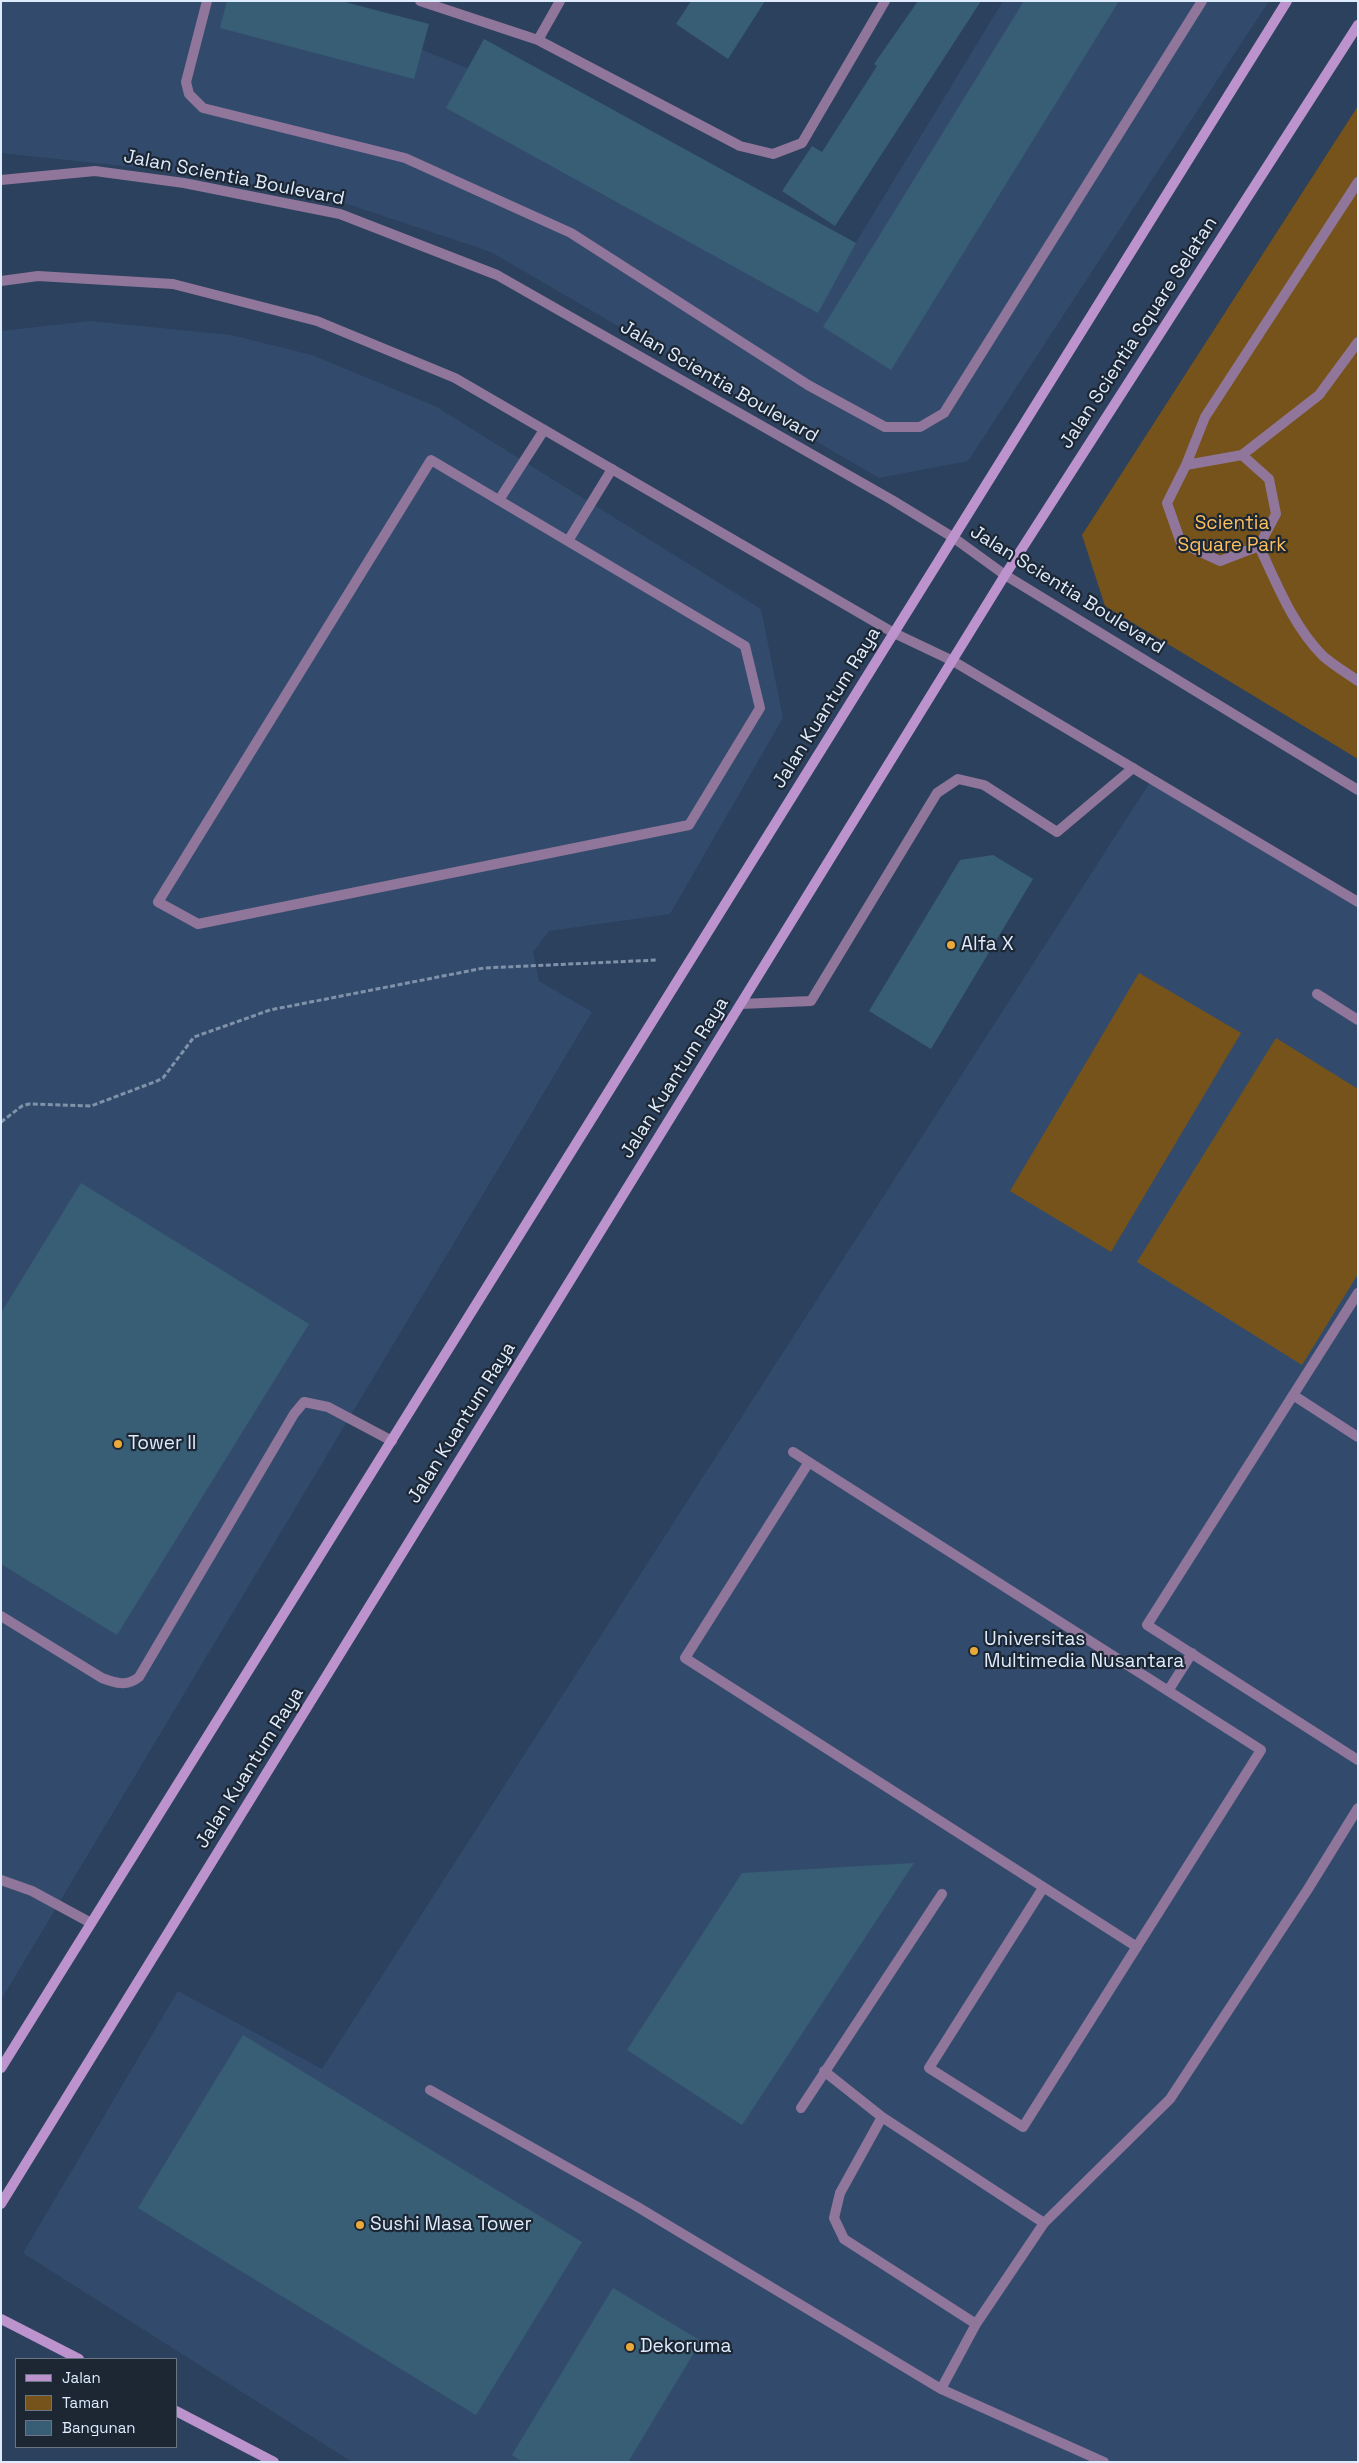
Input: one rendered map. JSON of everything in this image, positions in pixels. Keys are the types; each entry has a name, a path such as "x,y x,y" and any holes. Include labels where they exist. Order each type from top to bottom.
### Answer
{"street":[{"path":"207,1 186,82 189,94 203,108 370,151 406,158 572,233 808,385 885,427 920,427 944,413 1202,1"},
{"path":"420,1 538,40 740,146 773,154 802,142 885,1"},
{"path":"538,40 560,1"},
{"path":"954,538 1287,1"},
{"name":"Jalan Scientia Square Selatan","path":"953,661 1004,575 1358,25"},
{"name":"Jalan Scientia Boulevard","path":"1,180 95,171 184,183 340,214 497,275 892,500 954,538 1004,575 1358,790"},
{"path":"1242,455 1269,479 1276,514 1259,546 1220,561 1181,543 1167,503 1186,465 1205,417 1215,400 1358,182"},
{"path":"1,281 38,276 173,284 317,321 456,378 894,634 953,661 1358,902"},
{"path":"1186,465 1242,455 1319,395 1358,342"},
{"path":"499,500 544,430"},
{"path":"431,460 499,500 745,646 760,708 689,825 198,924 158,902 431,460"},
{"path":"568,541 612,469"},
{"name":"Jalan Kuantum Raya","path":"1,2068 954,538"},
{"path":"1259,546 1294,619 1325,657 1358,681"},
{"name":"Jalan Kuantum Raya","path":"1,2204 953,661"},
{"path":"741,1004 810,1001 937,793 958,779 984,785 1057,832 1133,768"},
{"path":"1317,994 1358,1020"},
{"path":"1358,1293 1148,1625 1358,1760"},
{"path":"1293,1395 1358,1437"},
{"path":"1,1616 102,1678 113,1682 132,1682 139,1677 294,1414 304,1402 328,1406 392,1441"},
{"path":"793,1452 1261,1750 1023,2127 929,2068 1043,1888"},
{"path":"808,1462 685,1658 1137,1947"},
{"path":"1168,1691 1192,1653"},
{"path":"941,2389 976,2324 1044,2223 1170,2099 1308,1889 1358,1808"},
{"path":"1,1880 32,1891 92,1923"},
{"path":"801,2108 942,1894"},
{"path":"824,2071 882,2117 1044,2223"},
{"path":"430,2090 636,2206 941,2389 1104,2462"},
{"path":"882,2117 840,2193 834,2218 844,2240 976,2324"},
{"path":"1,2319 77,2358"},
{"path":"178,2412 274,2462"}],"path":[{"path":"1,1122 22,1106 29,1104 91,1106 157,1082 163,1078 194,1037 270,1010 484,968 692,959"}],"shaded area":[{"path":"1,1 250,1 390,37 542,98 841,267 1003,1 1269,1 968,461 879,478 491,252 317,194 142,168 1,153"},
{"path":"90,321 231,335 312,355 435,406 761,609 783,718 670,914 549,931 533,952 539,981 592,1012 1,2000 1,331"},
{"name":"Universitas Multimedia Nusantara","path":"1152,779 1358,900 1358,2462 352,2462 23,2253 178,1991 322,2069"}],"green space":[{"name":"Scientia Square Park","path":"1358,106 1358,759 1105,606 1082,535"},
{"path":"1139,973 1241,1033 1111,1252 1010,1191"},
{"path":"1276,1038 1358,1089 1358,1274 1302,1365 1137,1262"}],"building":[{"path":"227,1 341,1 429,24 414,79 220,28"},
{"path":"691,1 765,1 728,59 676,24"},
{"path":"918,1 981,1 835,226 782,191 812,146 822,152 877,66 874,64"},
{"path":"1024,1 1119,1 891,370 823,327"},
{"path":"484,39 856,243 818,313 446,108"},
{"name":"Alfa X","path":"993,855 1033,879 931,1049 869,1011 960,860"},
{"name":"Tower II","path":"81,1183 309,1324 117,1635 1,1564 1,1313"},
{"path":"914,1863 742,2125 627,2050 742,1873"},
{"name":"Sushi Masa Tower","path":"243,2035 582,2242 476,2415 138,2208"},
{"path":"613,2288 701,2341 628,2462 523,2462 512,2455"}],"place":[{"name":"Alfa X","path":"951,945"},
{"name":"Tower II","path":"118,1444"},
{"name":"Universitas Multimedia Nusantara","path":"974,1651"},
{"name":"Sushi Masa Tower","path":"360,2225"},
{"name":"Dekoruma","path":"630,2347"}]}
